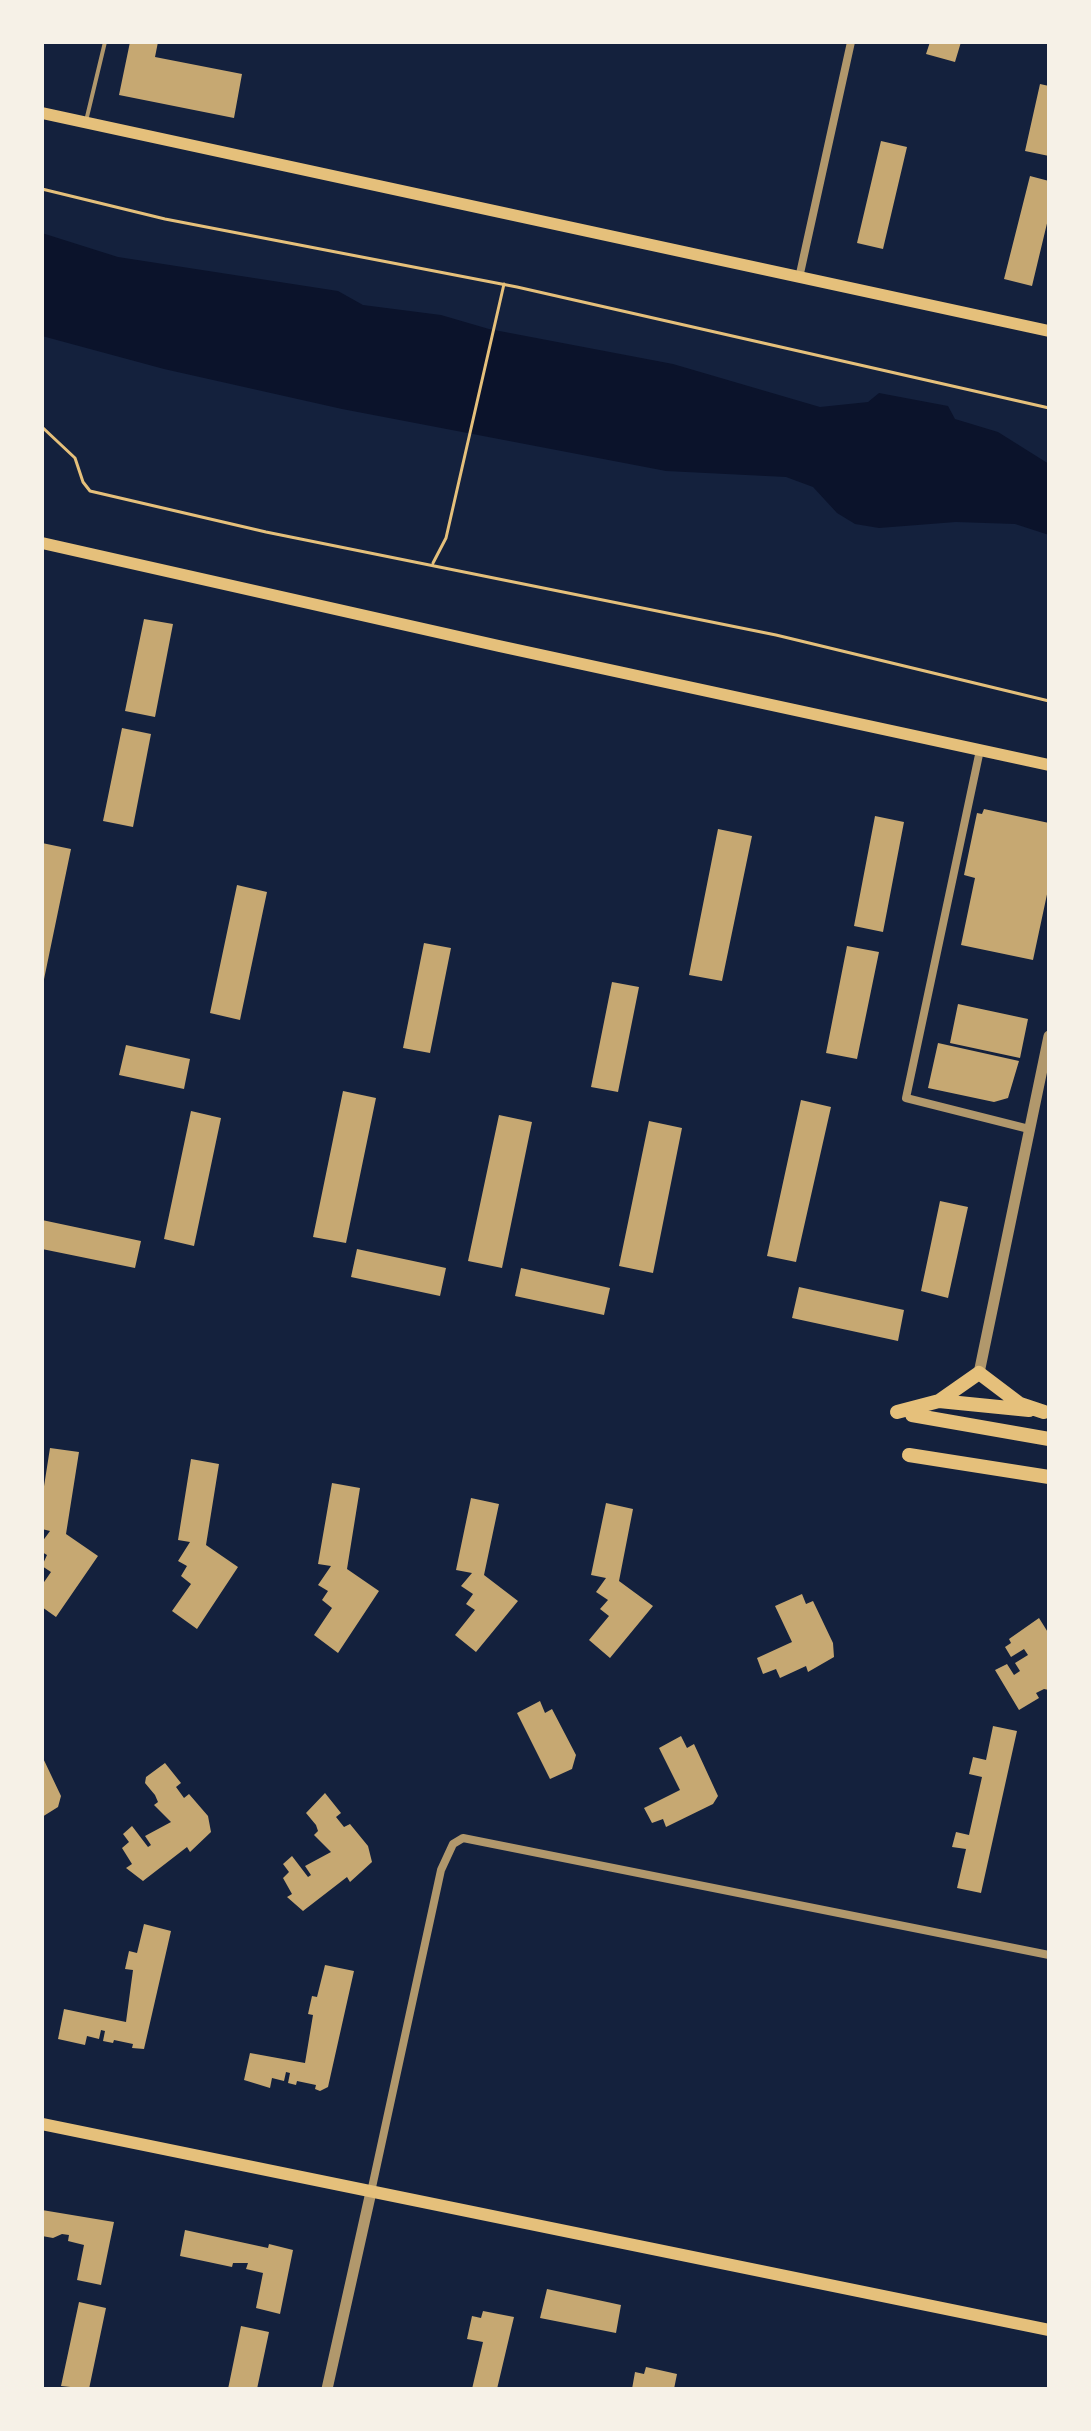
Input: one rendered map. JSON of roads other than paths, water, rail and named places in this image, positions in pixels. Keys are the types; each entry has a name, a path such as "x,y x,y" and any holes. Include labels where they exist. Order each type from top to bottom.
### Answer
{"highway":[{"path":"897,1412 939,1401 979,1373 1020,1404 1046,1412"},
{"path":"939,1401 1046,1412"},
{"path":"912,1415 1049,1439"},
{"path":"909,1455 1049,1480"}],"main road":[{"path":"42,113 1049,331"},
{"path":"42,543 1049,765"},
{"path":"42,2124 1049,2330"}],"street":[{"path":"799,278 851,42"},
{"path":"980,750 906,1098 1029,1129"},
{"path":"979,1373 1049,1036"},
{"path":"327,2389 441,1870 453,1844 463,1838 1049,1955"}],"lane":[{"path":"86,123 105,42"}],"water":[{"path":"42,233 118,257 338,291 363,305 441,315 489,329 673,364 820,407 868,402 879,393 948,406 955,419 998,432 1049,464 1049,535 1015,524 956,522 879,528 855,524 837,513 813,487 786,477 666,471 342,409 164,369 42,336"}]}
